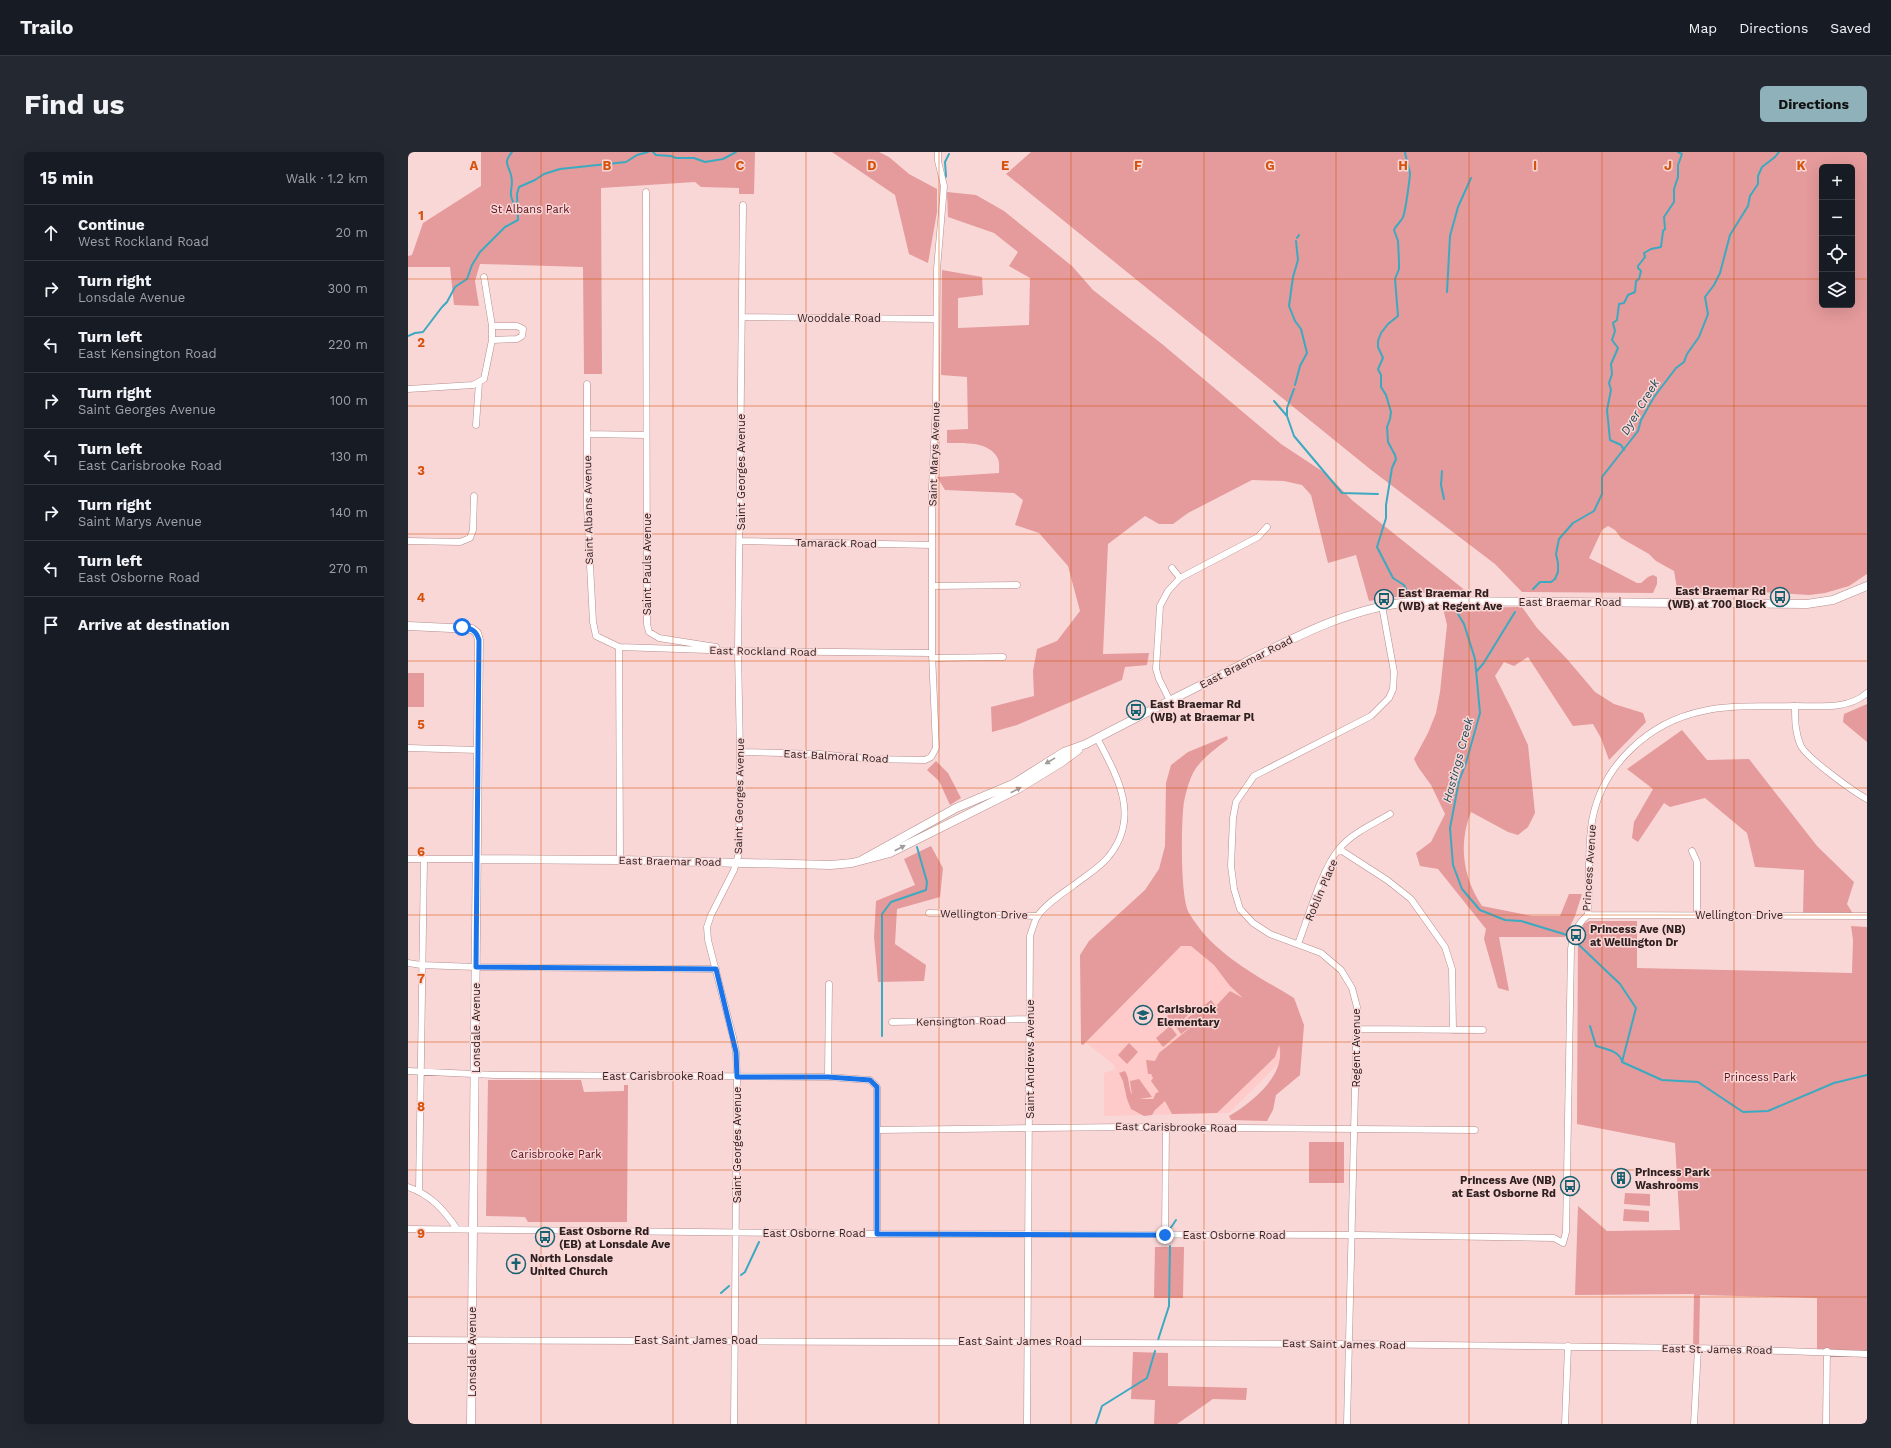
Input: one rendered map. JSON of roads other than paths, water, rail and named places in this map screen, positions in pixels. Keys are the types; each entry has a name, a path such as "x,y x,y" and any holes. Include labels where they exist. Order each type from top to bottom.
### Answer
{"street":[{"name":"Saint Marys Avenue","path":"931,757 937,744 932,655 932,545 937,269 944,186 938,162 938,152"},
{"name":"Saint Pauls Avenue","path":"646,192 647,624 649,632 659,638 731,650"},
{"name":"Saint Georges Avenue","path":"734,1424 736,1052 708,940 707,927 711,915 734,870 739,853 740,752 738,651 741,541 743,206"},
{"path":"408,388 473,386 484,379 492,340 492,326 484,277"},
{"name":"Wooddale Road","path":"742,317 936,319"},
{"path":"492,326 517,326 523,329 522,336 517,340 492,340"},
{"path":"476,425 478,382"},
{"name":"Saint Albans Avenue","path":"587,384 587,507 593,622 596,636"},
{"path":"587,434 646,435"},
{"path":"408,541 460,542 470,538 474,530 474,496"},
{"path":"1170,701 1159,680 1156,669 1160,606 1168,591 1180,578 1258,538 1267,527"},
{"name":"Tamarack Road","path":"741,541 932,545"},
{"path":"1172,568 1180,578"},
{"path":"932,586 1017,584"},
{"name":"East Braemar Road","path":"477,859 620,860 831,865 862,860 956,808 1013,784 1064,752 1086,744 1319,625 1350,614 1382,606 1420,601 1807,604 1833,600 1867,586"},
{"name":"Regent Avenue","path":"1347,1424 1357,1007 1352,988 1341,970 1321,953 1270,934 1253,923 1240,909 1234,889 1231,866 1232,818 1236,802 1254,776 1371,716 1388,698 1393,689 1394,672 1382,606"},
{"name":"Lonsdale Avenue","path":"408,626 462,627 472,629 477,633 479,647 476,1074 471,1424"},
{"name":"East Rockland Road","path":"596,636 619,647 1003,657"},
{"path":"619,647 620,860"},
{"name":"Princess Avenue","path":"1563,1243 1566,1232 1569,1130 1571,949 1573,935 1580,921 1588,915 1590,841 1595,808 1599,795 1608,778 1621,759 1634,745 1670,721 1704,710 1841,705 1867,693"},
{"path":"1795,706 1796,732 1802,748 1854,792 1867,799"},
{"name":"Saint Andrews Avenue","path":"1027,1424 1030,936 1038,916 1055,899 1109,857 1116,846 1123,828 1125,816 1122,790 1097,738"},
{"path":"408,748 478,750"},
{"name":"East Balmoral Road","path":"740,752 820,754 868,759 925,760 931,757"},
{"name":"Roblin Place","path":"1298,944 1329,863 1339,849 1354,836 1390,814"},
{"path":"1339,849 1387,880 1411,899 1445,947 1452,969 1453,1030"},
{"path":"1692,852 1696,862 1697,915"},
{"path":"408,859 477,859"},
{"path":"419,1190 424,859"},
{"name":"Wellington Drive","path":"929,913 1038,916"},
{"name":"Wellington Drive","path":"1588,915 1867,916"},
{"path":"408,963 422,966 716,969"},
{"path":"828,1077 829,984"},
{"name":"Kensington Road","path":"892,1022 1030,1019"},
{"path":"1357,1029 1483,1030"},
{"name":"East Carisbrooke Road","path":"408,1071 476,1074 828,1077 870,1080 877,1087 877,1130 1166,1127 1475,1130"},
{"path":"1165,1235 1166,1127"},
{"path":"877,1130 877,1234"},
{"path":"408,1187 419,1190 437,1204 457,1228"},
{"name":"East Osborne Road","path":"408,1229 457,1228 877,1234 1352,1235 1554,1238 1563,1243"},
{"name":"East Saint James Road","path":"408,1340 1027,1341 1568,1346"},
{"path":"1565,1424 1568,1346"},
{"name":"East St. James Road","path":"1568,1346 1698,1348 1867,1354"},
{"path":"1694,1424 1698,1348"},
{"path":"1826,1424 1827,1352"}],"waterway":[{"path":"512,152 507,164 512,180 511,194 513,203 517,208"},
{"path":"408,336 423,332 447,302 455,287 467,279 472,265 480,252 505,227 518,220 517,194 519,187 544,174 560,169 626,162 637,155 648,152"},
{"path":"653,152 656,155 671,156 676,158 694,158 705,162 723,159 736,152"},
{"path":"1405,152 1410,173 1408,188 1404,214 1394,230 1398,241 1399,261 1399,269 1395,279 1398,316 1388,324 1381,333 1378,341 1378,347 1383,358 1378,369 1381,375 1381,387 1386,395 1391,412 1387,427 1388,442 1396,459 1392,468 1386,505 1386,518 1377,547 1393,578 1404,585 1407,591"},
{"path":"1624,450 1621,445 1610,440 1607,410 1611,390 1609,383 1612,374 1611,364 1618,348 1612,340 1615,331 1613,323 1617,320 1619,304 1624,303 1628,295 1635,292 1636,281 1639,279 1641,271 1638,266 1645,257 1644,253 1651,249 1661,247 1663,231 1665,229 1664,217 1674,202 1674,189 1678,177 1678,165 1682,154 1678,152"},
{"name":"Dyer Creek","path":"1533,589 1540,582 1551,582 1555,579 1558,572 1556,554 1559,539 1573,523 1594,511 1602,494 1602,477 1638,431 1641,420 1654,397 1676,368 1684,362 1687,354 1699,337 1708,314 1705,297 1714,285 1720,273 1730,235 1748,206 1750,196 1758,184 1758,176 1762,167 1779,152"},
{"path":"945,178 945,162 949,154"},
{"path":"1447,292 1450,236 1458,207 1471,178"},
{"path":"1295,385 1300,366 1307,353 1301,329 1295,321 1289,306 1293,277 1298,260 1296,241"},
{"path":"1287,416 1287,408 1294,389"},
{"path":"1274,401 1287,416 1294,436 1342,493 1378,494"},
{"path":"1442,471 1441,485 1444,499"},
{"path":"1476,672 1483,664 1515,612"},
{"name":"Hastings Creek","path":"1458,614 1464,624 1475,659 1480,713 1466,763 1459,781 1450,828 1453,865 1462,889 1480,910 1505,920 1521,921 1567,935"},
{"path":"882,1036 882,914 891,902 926,890 927,882 917,847"},
{"name":"Hastings Creek","path":"1577,943 1620,984 1636,1008 1622,1062 1662,1080 1698,1082 1743,1112 1768,1111 1834,1083 1867,1075"},
{"path":"1590,1026 1596,1046 1608,1049 1615,1053 1622,1061"},
{"path":"1170,1233 1170,1229 1176,1220"},
{"path":"741,1275 745,1272 759,1242"},
{"path":"1158,1340 1169,1306 1170,1246"},
{"path":"721,1293 729,1286"},
{"path":"1096,1424 1102,1406 1147,1378 1155,1351"}],"place":[{"name":"East Braemar Rd (WB) at 700 Block","path":"1780,597"},
{"name":"East Braemar Rd (WB) at Regent Ave","path":"1384,599"},
{"name":"East Braemar Rd (WB) at Braemar Pl","path":"1136,710"},
{"name":"Princess Ave (NB) at Wellington Dr","path":"1576,935"},
{"name":"Carisbrook Elementary","path":"1143,1015"},
{"name":"Princess Park Washrooms","path":"1621,1178"},
{"name":"Princess Ave (NB) at East Osborne Rd","path":"1570,1186"},
{"name":"East Osborne Rd (EB) at Lonsdale Ave","path":"545,1237"},
{"name":"North Lonsdale United Church","path":"516,1264"}],"park label":[{"name":"St Albans Park","path":"530,209"},
{"name":"Princess Park","path":"1760,1077"},
{"name":"Carisbrooke Park","path":"556,1154"}]}
